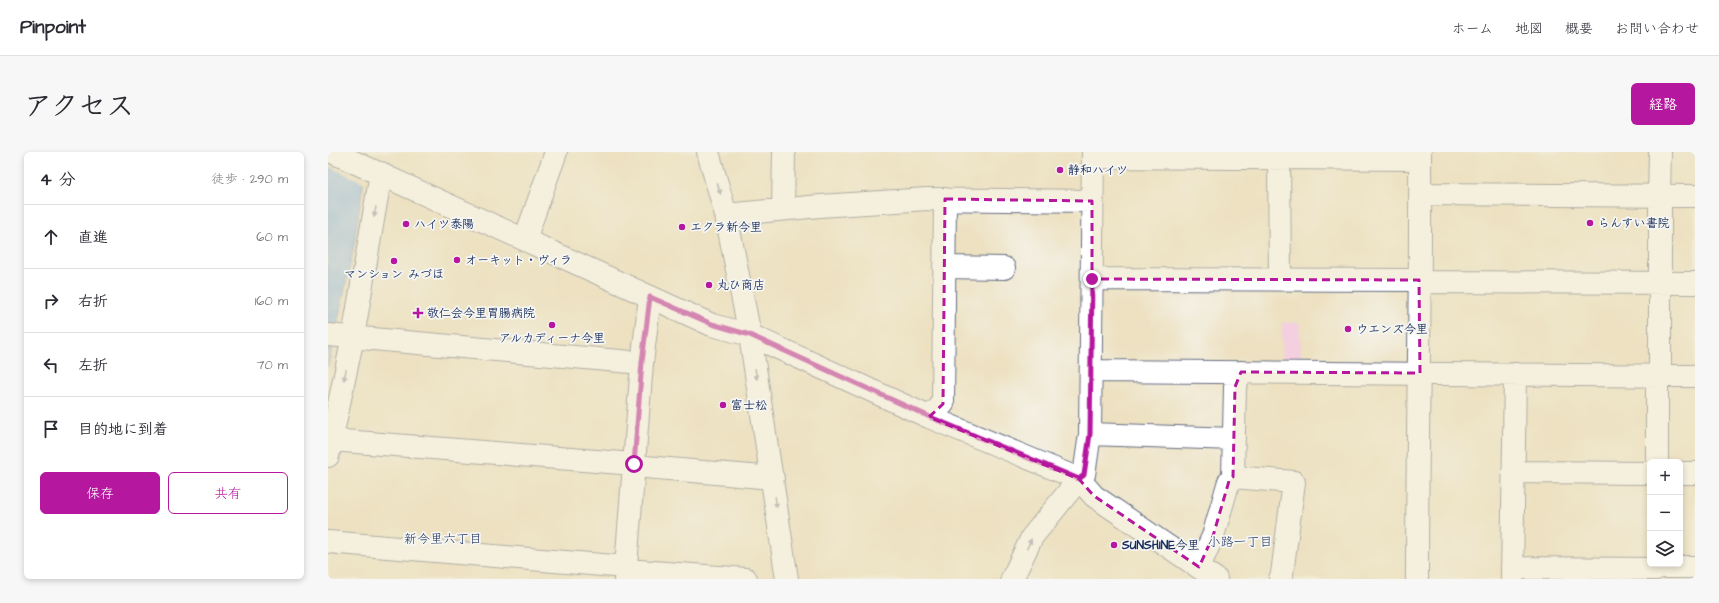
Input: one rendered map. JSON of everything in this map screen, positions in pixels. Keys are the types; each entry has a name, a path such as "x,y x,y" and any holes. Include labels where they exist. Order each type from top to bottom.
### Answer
{"street":[{"path":"332,152 526,239 650,297 712,324 750,335 930,417 1079,479 1094,496 1216,579"},
{"path":"526,239 556,152"},
{"path":"708,152 726,215 750,335 773,478 787,579"},
{"path":"783,210 784,152"},
{"path":"1657,459 1660,283 1660,152"},
{"path":"1012,579 1032,537 1079,479 1084,475 1090,434 1093,155 1279,158 1420,156 1420,373 1417,455 1417,579"},
{"path":"1279,158 1280,279"},
{"path":"378,172 342,336 330,448 634,465 773,478"},
{"path":"1421,194 1695,196"},
{"path":"726,215 945,199 1092,201"},
{"path":"930,417 943,404 945,199"},
{"path":"944,267 1004,268"},
{"path":"1092,279 1280,279 1695,283"},
{"path":"626,572 642,362 650,297"},
{"path":"342,336 642,362"},
{"path":"1091,371 1695,376"},
{"path":"1199,567 1213,536 1229,481 1233,477 1235,387 1241,372"},
{"path":"1515,374 1512,574 1656,570 1695,567"},
{"path":"1090,434 1234,439"},
{"path":"1513,472 1647,473"},
{"path":"1683,473 1695,473"},
{"path":"1233,477 1294,482 1282,574 1280,579"},
{"path":"328,542 626,572 746,579"}],"highlighted area":[{"path":"945,199 1092,201 1092,279 1419,280 1420,373 1241,372 1235,387 1233,477 1229,481 1213,536 1199,567 1094,496 1079,479 929,417 943,404"}],"shaded area":[{"path":"1282,323 1300,323 1301,362 1282,362"}],"water":[{"path":"328,152 368,152 353,251 328,367"}],"pier":[{"path":"328,152 370,153 365,183 328,166"}],"place":[{"name":"静和ハイツ","path":"1060,170"},
{"name":"らんすい書院","path":"1590,223"},
{"name":"ハイツ泰陽","path":"406,224"},
{"name":"エクラ新今里","path":"682,227"},
{"name":"オーキット・ヴィラ","path":"457,260"},
{"name":"マンション みづほ","path":"394,261"},
{"name":"丸ひ商店","path":"709,285"},
{"name":"敬仁会今里胃腸病院","path":"418,313"},
{"name":"アルカディーナ今里","path":"552,325"},
{"name":"ウエンズ今里","path":"1348,329"},
{"name":"富士松","path":"723,405"},
{"name":"SUNSHINE今里","path":"1114,545"}],"district":[{"name":"新今里六丁目","path":"443,538"},
{"name":"小路一丁目","path":"1240,541"}],"route":[{"path":"634,464 642,362 650,297 712,324 750,335 930,417 1079,479 1084,475 1090,434 1092,279"}]}
